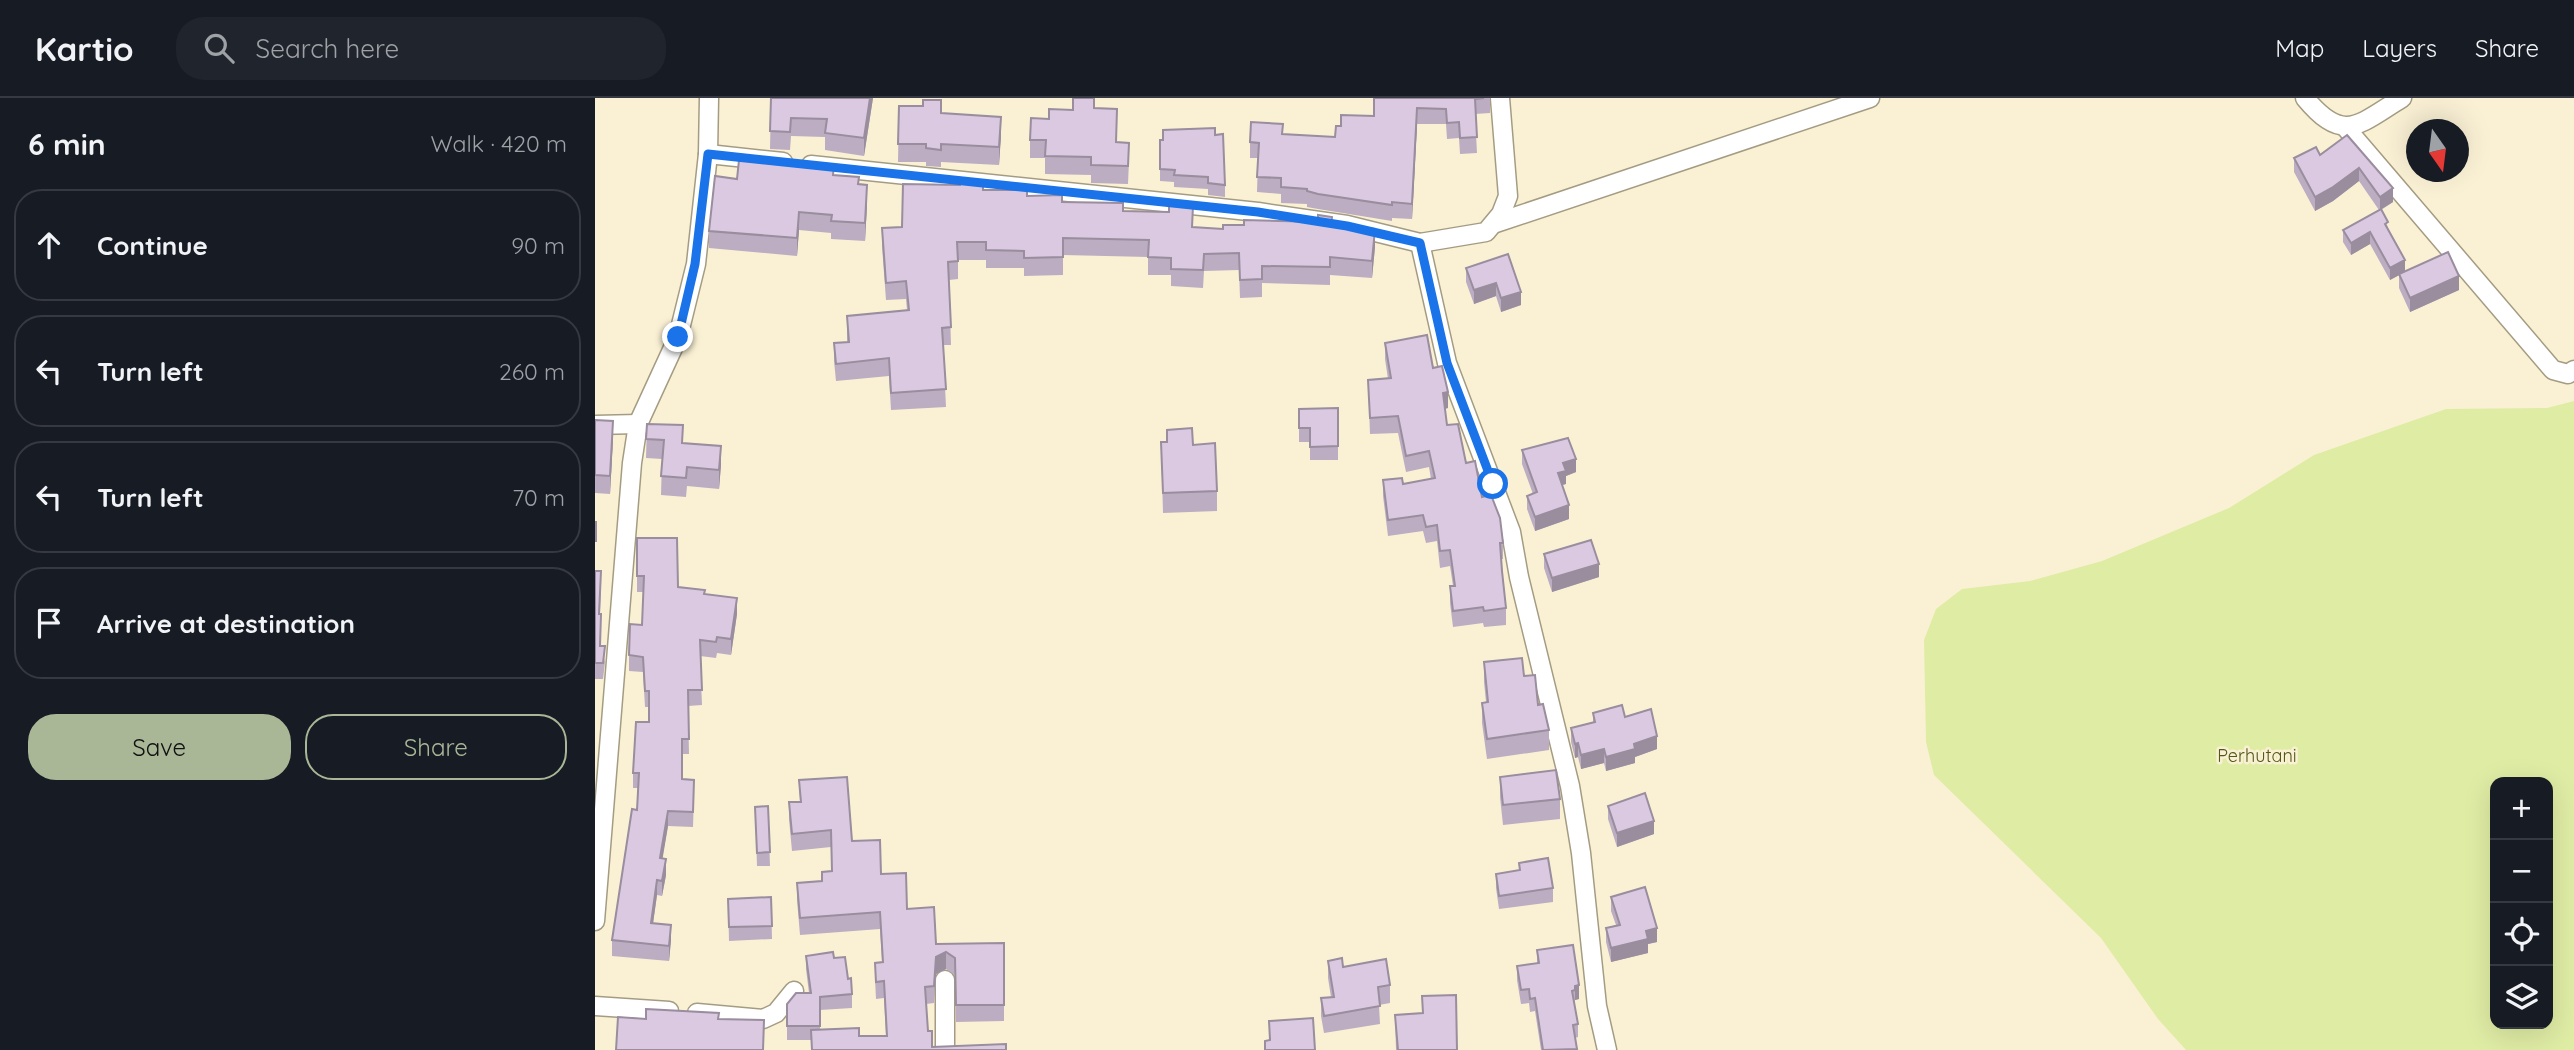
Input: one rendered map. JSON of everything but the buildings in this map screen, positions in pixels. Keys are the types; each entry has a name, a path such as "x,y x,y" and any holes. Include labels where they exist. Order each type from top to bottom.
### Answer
{"street":[{"path":"595,921 601,758 632,463 638,424 678,337 695,264 708,154 709,98"},
{"path":"1496,223 1507,196 1500,98"},
{"path":"708,154 1258,212 1347,226 1420,243 1486,232 1496,223 1870,98"},
{"path":"2305,98 2331,122 2346,128 2553,370 2568,374 2574,370"},
{"path":"2346,128 2360,124 2402,98"},
{"path":"1420,243 1447,363 1511,532 1519,577 1570,786 1581,853 1597,1006 1607,1050"},
{"path":"595,425 638,424"},
{"path":"945,980 945,1050"},
{"path":"595,1006 763,1019 776,1013 794,991"}],"green space":[{"name":"Perhutani","path":"2574,401 2574,1050 2186,1050 2158,1019 2101,938 1934,775 1926,742 1924,640 1936,609 1962,589 2030,581 2102,561 2229,508 2314,455 2446,409 2547,408"}],"route":[{"path":"678,337 695,264 708,154 1258,212 1347,226 1420,243 1447,363 1493,484"}]}
